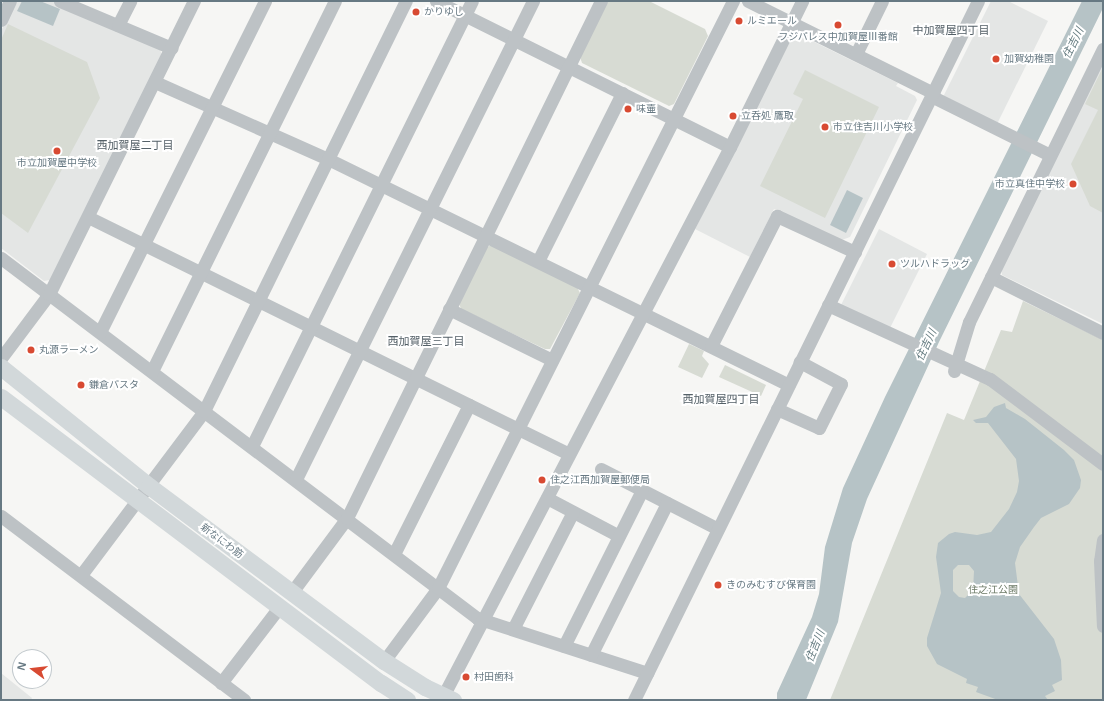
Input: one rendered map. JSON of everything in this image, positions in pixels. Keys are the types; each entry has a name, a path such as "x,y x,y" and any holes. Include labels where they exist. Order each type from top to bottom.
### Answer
{"main road":[{"name":"新なにわ筋","path":"1,367 144,493 280,606 381,683 407,700"},
{"name":"新なにわ筋","path":"1,397 292,592 384,661 446,699"}],"street":[{"path":"1,20 10,1"},
{"path":"118,26 130,1"},
{"path":"1,358 49,294 194,1"},
{"path":"100,332 265,1"},
{"path":"152,371 335,1"},
{"path":"80,575 144,493 204,411 406,1"},
{"path":"436,1 730,147"},
{"path":"252,446 472,1"},
{"path":"296,479 533,1"},
{"path":"292,592 347,518 601,1"},
{"path":"384,661 438,588 672,118 733,1"},
{"path":"748,1 856,54 1043,152"},
{"path":"446,699 484,620 642,312 730,147 802,1"},
{"path":"856,54 882,1"},
{"path":"634,700 978,1"},
{"path":"65,2 172,48"},
{"path":"954,364 969,322 1103,49"},
{"path":"155,82 328,159 789,385"},
{"path":"538,261 622,93"},
{"path":"711,346 777,216 855,252"},
{"path":"88,217 569,454"},
{"path":"1,258 296,479 477,618 647,673"},
{"path":"991,277 1103,333"},
{"path":"828,305 954,364 990,379 1103,464"},
{"path":"449,310 552,360"},
{"path":"777,409 819,428 841,384 800,362"},
{"path":"394,554 469,405"},
{"path":"601,469 718,529"},
{"path":"564,646 642,490"},
{"path":"547,498 619,536"},
{"path":"591,655 667,503"},
{"path":"513,629 573,512"},
{"path":"1,516 244,700"},
{"path":"1103,540 1100,561 1103,626"},
{"path":"221,682 280,606"}],"shaded area":[{"name":"市立加賀屋中学校","path":"15,1 53,1 159,47 162,55 50,280 44,281 1,248 1,31"},
{"name":"加賀幼稚園","path":"991,1 1008,1 1048,21 997,124 943,97"},
{"name":"市立住吉川小学校","path":"798,34 898,83 896,86 915,96 917,100 850,237 839,241 774,209 750,257 695,229 792,36"},
{"name":"市立真住中学校","path":"1103,59 1103,324 1002,275 1001,268"},
{"path":"879,229 927,254 890,328 841,305"},
{"path":"1,673 12,682 12,689 21,689 32,698 31,700 1,700"}],"green space":[{"path":"608,1 649,1 705,29 708,36 674,104 669,106 582,63 580,57"},
{"path":"8,24 87,62 100,98 28,233 1,213 1,40"},
{"path":"1103,67 1103,213 1090,206 1071,164 1098,110 1085,104"},
{"path":"805,70 879,107 825,218 760,186 803,99 793,94"},
{"path":"492,245 577,287 580,293 550,349 545,349 461,309 459,303 487,247"},
{"name":"住之江公園","path":"1023,301 1103,340 1103,700 830,700 947,413 964,420 1001,330 1012,332"},
{"path":"689,344 704,351 702,356 709,364 702,378 678,367"},
{"path":"725,365 766,385 761,396 719,377"}],"water":[{"path":"22,1 40,1 60,9 53,26 17,11"},
{"name":"住吉川","path":"1082,1 1103,1 1103,8 939,342 867,499 852,543 838,622 806,700 777,700 777,693 812,617 819,594 825,547 843,488 885,397"},
{"path":"847,190 863,198 846,233 830,225"},
{"path":"1005,403 1006,408 1025,419 1064,450 1074,460 1081,480 1080,488 1069,504 1041,518 1020,547 1015,563 1019,594 1054,639 1061,660 1062,680 1052,685 1055,691 1045,696 1048,700 998,700 976,692 978,687 966,683 967,679 937,664 927,646 927,638 941,593 936,557 938,543 949,534 955,532 977,535 991,532 1009,509 1017,492 1019,481 1016,459 988,423 976,423 973,420 986,417 994,407","holes":["958,565 969,565 974,571 973,590 965,598 959,597 953,591 953,570"]}],"place":[{"name":"かりゆし","path":"416,12"},
{"name":"ルミエール","path":"739,21"},
{"name":"フジパレス中加賀屋Ⅲ番館","path":"838,25"},
{"name":"加賀幼稚園","path":"996,59"},
{"name":"味壷","path":"628,109"},
{"name":"立呑処 鷹取","path":"733,116"},
{"name":"市立住吉川小学校","path":"825,127"},
{"name":"市立加賀屋中学校","path":"57,151"},
{"name":"市立真住中学校","path":"1073,184"},
{"name":"ツルハドラッグ","path":"892,264"},
{"name":"丸源ラーメン","path":"31,350"},
{"name":"鎌倉パスタ","path":"81,385"},
{"name":"住之江西加賀屋郵便局","path":"542,480"},
{"name":"きのみむすび保育園","path":"718,585"},
{"name":"村田歯科","path":"466,677"}],"district":[{"name":"中加賀屋四丁目","path":"951,30"},
{"name":"西加賀屋二丁目","path":"135,145"},
{"name":"西加賀屋三丁目","path":"426,341"},
{"name":"西加賀屋四丁目","path":"721,399"}]}
